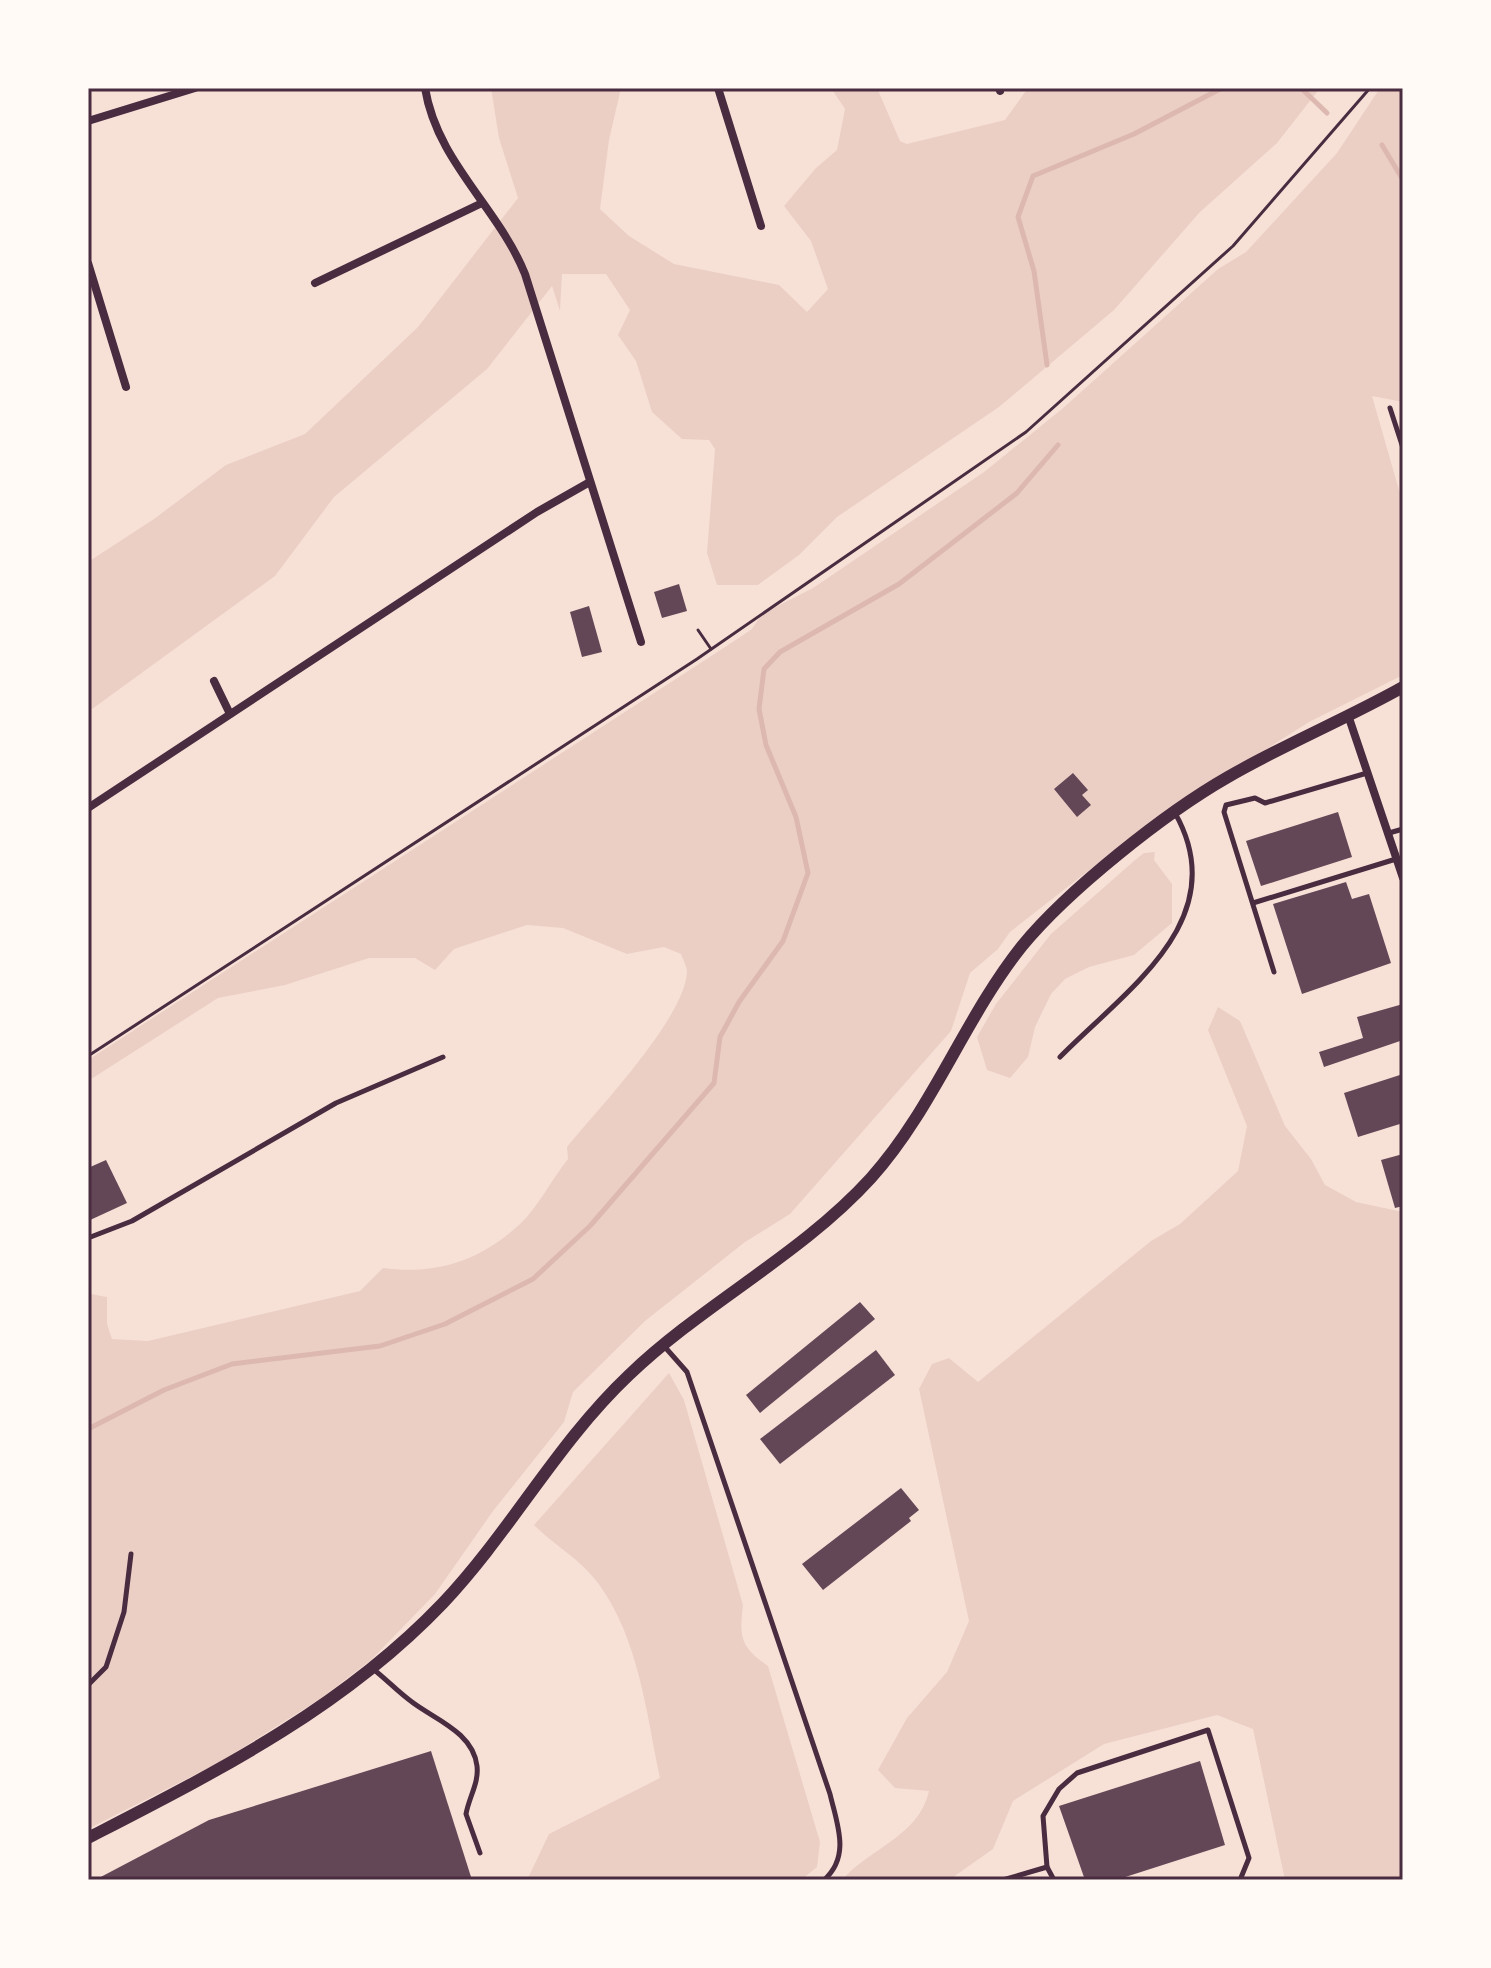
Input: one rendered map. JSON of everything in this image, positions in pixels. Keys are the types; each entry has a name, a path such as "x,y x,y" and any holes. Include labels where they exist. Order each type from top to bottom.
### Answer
{"street":[{"path":"88,121 195,88"},
{"path":"425,88 444,149 515,249 525,274 588,483 641,642"},
{"path":"718,88 761,226"},
{"path":"315,283 482,203"},
{"path":"88,263 126,387"},
{"path":"88,808 537,512 588,483"},
{"path":"214,681 230,714"},
{"path":"88,1838 269,1743 373,1668 444,1602 488,1551 579,1428 630,1374 827,1219 869,1180 917,1117 987,996 1025,943 1077,892 1175,812 1231,774 1349,718 1403,687"},
{"path":"1349,718 1403,878"}],"lane":[{"path":"1390,408 1403,448"},
{"path":"1274,972 1224,812 1226,805 1255,798 1265,803 1368,773"},
{"path":"1060,1057 1115,1001 1147,976 1184,918 1195,872 1188,835 1175,812"},
{"path":"1389,833 1403,829"},
{"path":"1253,903 1397,859"},
{"path":"88,1238 132,1221 336,1103 443,1057"},
{"path":"663,1345 687,1372 830,1794 842,1842 838,1860 824,1880"},
{"path":"88,1685 106,1667 124,1612 131,1554"},
{"path":"373,1668 413,1703 448,1724 469,1747 477,1764 476,1785 466,1814 480,1853"},
{"path":"1054,1880 1047,1867 1043,1816 1059,1789 1077,1773 1208,1730 1249,1858 1240,1880"},
{"path":"1003,1880 1047,1867"}],"path":[{"path":"88,1056 711,649 1026,432 1233,246 1370,88"},
{"path":"698,630 711,649"}],"shaded area":[{"path":"491,88 621,88 609,140 600,209 629,236 674,264 779,285 807,312 828,289 811,241 784,206 816,168 837,150 845,109 831,88 877,88 900,141 907,144 1005,120 1028,88 1320,88 1277,143 1200,212 1114,310 999,407 837,517 799,555 758,585 717,585 707,553 715,449 709,440 682,439 652,412 636,361 618,335 630,310 606,274 562,274 560,311 552,286 487,369 334,497 275,576 88,712 88,562 154,519 226,465 305,434 418,327 518,198 499,138"},
{"path":"1380,88 1403,88 1403,402 1372,396 1403,504 1403,675 1309,722 1148,824 1010,932 998,949 970,973 951,1031 790,1214 745,1242 645,1321 573,1392 564,1422 493,1511 435,1594 371,1660 320,1699 220,1762 88,1829 91,1294 107,1297 107,1324 112,1339 148,1341 360,1291 383,1268 439,1267 473,1256 505,1237 533,1209 568,1159 567,1147 638,1063 672,1014 687,970 681,954 664,947 627,954 563,928 527,925 454,949 435,970 415,958 369,958 285,985 218,998 88,1081 88,1060 722,649 752,629 762,614 813,588 984,472 1062,409 1218,269 1246,252 1337,153"},
{"path":"1155,852 1154,860 1172,884 1172,923 1134,955 1089,967 1065,979 1051,994 1035,1027 1028,1057 1010,1078 987,1070 977,1037 996,1004 1051,934 1135,860 1144,853"},
{"path":"1218,1007 1240,1021 1285,1126 1311,1159 1325,1185 1356,1202 1403,1212 1403,1880 1285,1880 1253,1729 1217,1715 1104,1744 1013,1801 993,1849 949,1880 842,1880 904,1830 924,1806 929,1791 895,1788 878,1770 907,1718 947,1672 969,1621 919,1389 932,1364 949,1358 978,1382 1151,1241 1180,1224 1238,1171 1247,1126 1208,1030"},
{"path":"669,1373 684,1400 743,1605 741,1626 744,1641 752,1653 768,1666 820,1842 817,1867 801,1880 527,1880 549,1834 660,1778 639,1677 612,1605 590,1574 534,1525"}],"building":[{"path":"679,584 687,611 662,618 654,592"},
{"path":"589,606 602,652 582,657 570,612"},
{"path":"1073,773 1088,790 1082,795 1091,805 1077,817 1054,789"},
{"path":"1338,812 1352,857 1261,886 1246,841"},
{"path":"1346,882 1352,899 1369,894 1391,963 1302,994 1273,904"},
{"path":"1403,1004 1403,1040 1324,1067 1319,1052 1363,1038 1357,1017"},
{"path":"1403,1074 1403,1123 1358,1137 1344,1093"},
{"path":"1403,1154 1403,1206 1395,1208 1381,1160"},
{"path":"106,1160 127,1203 88,1221 88,1168"},
{"path":"860,1302 875,1319 760,1413 746,1395"},
{"path":"876,1350 895,1375 780,1464 760,1439"},
{"path":"901,1488 919,1510 909,1518 911,1521 823,1590 802,1564"},
{"path":"431,1751 472,1880 95,1880 209,1820"},
{"path":"1200,1761 1225,1845 1116,1880 1085,1880 1059,1806"}],"waterway":[{"path":"1047,365 1034,271 1018,217 1033,176 1134,134 1222,88"},
{"path":"1301,88 1327,113"},
{"path":"1382,145 1403,180"},
{"path":"88,1429 164,1390 232,1364 380,1346 445,1324 533,1279 590,1226 714,1083 720,1037 739,1002 783,941 808,873 796,817 766,745 759,709 764,669 780,652 899,584 1017,493 1058,445"}]}
